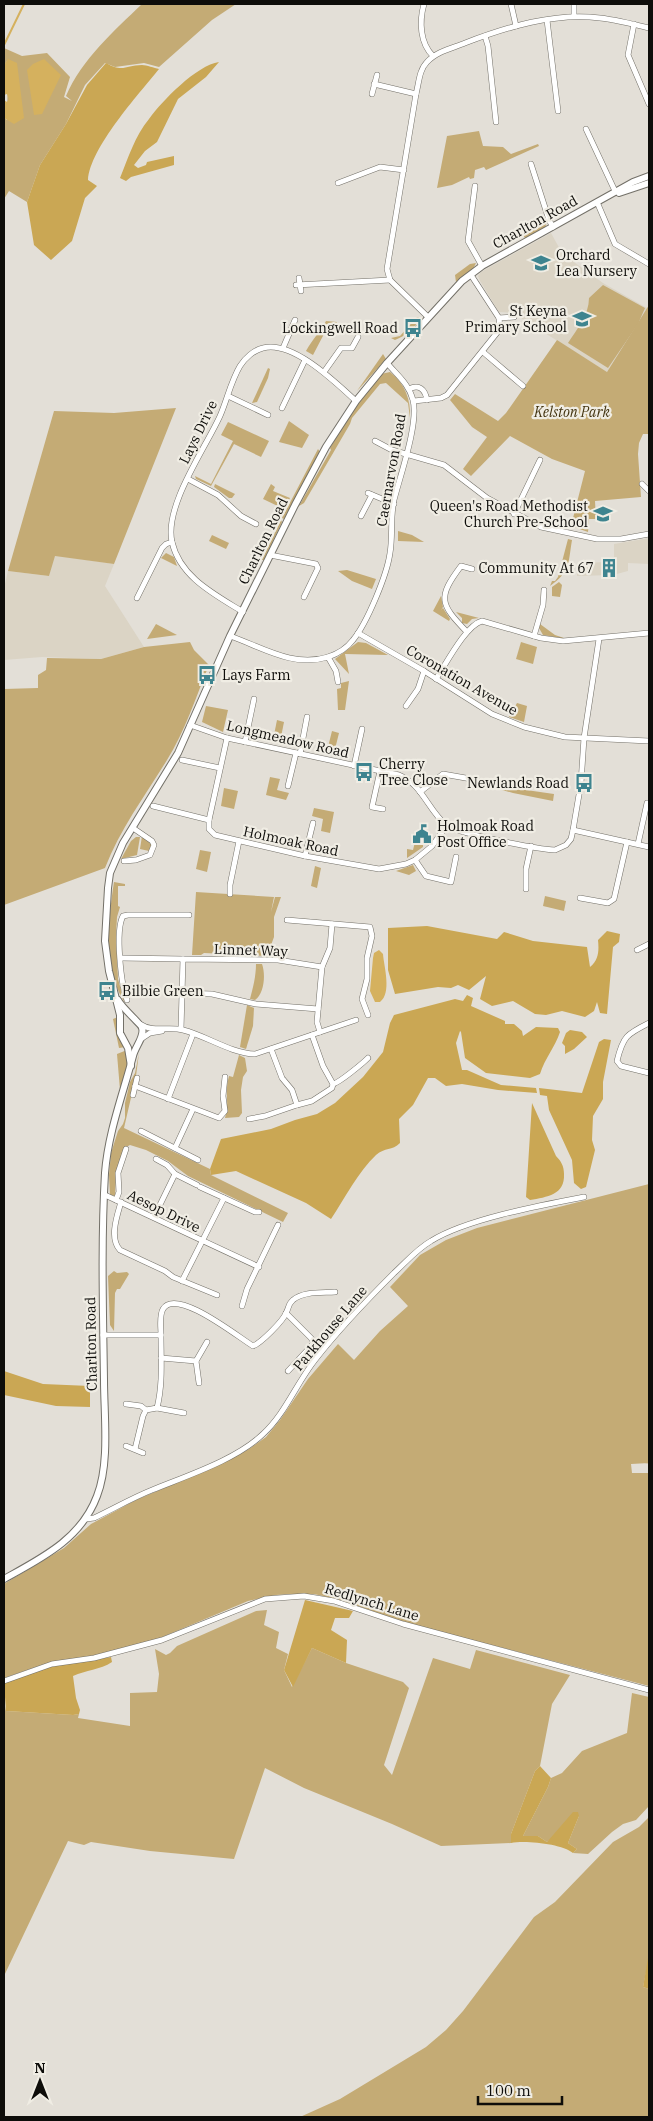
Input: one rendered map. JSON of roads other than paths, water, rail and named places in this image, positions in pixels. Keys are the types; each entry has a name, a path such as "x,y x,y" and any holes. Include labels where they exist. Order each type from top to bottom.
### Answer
{"street":[{"path":"424,4 420,17 424,44 426,49 434,56"},
{"path":"512,4 516,26"},
{"path":"574,4 574,16"},
{"path":"428,317 390,280 388,269 421,71 434,56 516,26 547,20 574,16 600,18 649,28"},
{"path":"547,20 558,112"},
{"path":"634,24 628,55 649,104"},
{"path":"485,36 488,46 496,122"},
{"path":"372,94 377,75"},
{"path":"374,84 416,94"},
{"path":"586,129 615,191"},
{"path":"531,164 553,227"},
{"path":"338,183 380,167 404,170"},
{"name":"Charlton Road","path":"131,1066 128,1048 121,1037 120,1015 109,971 105,941 108,888 116,858 168,772 230,636 311,474 356,401 387,363 455,288 482,266 615,191 649,176"},
{"name":"Charlton Road","path":"600,200 649,183"},
{"path":"475,186 468,241 482,266"},
{"path":"600,200 614,244 649,264"},
{"path":"387,363 409,389 414,401 441,398 447,395 500,329 499,318 471,275"},
{"path":"301,291 298,282 390,280"},
{"path":"499,318 514,318"},
{"path":"295,320 283,348 324,372 356,401"},
{"path":"324,372 341,348 352,348 358,337"},
{"name":"Lays Drive","path":"243,612 208,590 185,570 172,542 173,514 177,499 228,396 239,367 247,357 264,348 283,348"},
{"path":"483,352 523,386"},
{"path":"282,408 305,360"},
{"path":"409,389 421,387 427,400"},
{"name":"Lays Drive","path":"228,396 259,407 268,415"},
{"name":"Caernarvon Road","path":"230,636 282,656 301,660 328,657 347,647 358,634 388,567 394,504 412,428 414,401"},
{"path":"375,441 406,455 424,458 444,465 487,498 514,514 541,526 597,539 621,539 649,534"},
{"path":"514,514 540,460"},
{"name":"Lays Drive","path":"188,478 218,495 241,516 256,524"},
{"path":"642,484 649,491"},
{"path":"362,516 370,494 394,504"},
{"path":"137,598 162,548 172,542"},
{"path":"270,555 316,564 317,572 304,597"},
{"path":"467,632 446,608 444,601 445,592 450,581 461,566 472,569"},
{"path":"534,636 543,605 544,590"},
{"path":"436,679 467,632 475,622 482,620 534,636 568,641 649,633"},
{"name":"Coronation Avenue","path":"358,634 424,671 506,721 551,734 584,738 649,741"},
{"path":"447,826 464,832 555,850 571,839 582,778 584,738 599,639"},
{"path":"328,657 336,671 338,682"},
{"path":"406,706 418,689 424,671"},
{"path":"245,742 254,699"},
{"path":"288,786 308,717"},
{"name":"Longmeadow Road","path":"190,725 226,738 405,777 420,792 447,826"},
{"path":"354,766 362,729"},
{"path":"153,806 208,820 226,738"},
{"path":"182,760 220,768"},
{"path":"380,771 372,808 383,809"},
{"path":"420,792 443,774 477,780"},
{"path":"638,844 647,803"},
{"name":"Holmoak Road","path":"208,820 209,829 216,836 379,870 406,864 414,860 432,846 447,826"},
{"path":"305,856 313,823"},
{"path":"124,861 136,860 150,855 152,851 152,841 133,828"},
{"path":"573,830 649,847"},
{"path":"230,894 230,885 239,841"},
{"path":"580,898 608,902 614,899 627,842"},
{"path":"526,889 526,869 531,846"},
{"path":"414,860 426,876 450,882 456,857"},
{"path":"127,1000 120,977 121,920 125,915 189,914"},
{"path":"287,920 358,927 367,926 372,931 367,979 362,999 368,1015"},
{"path":"320,1032 317,1022 322,967 330,950 332,924"},
{"path":"637,950 648,944 649,951"},
{"name":"Linnet Way","path":"121,958 278,960 322,967"},
{"path":"181,1029 183,959"},
{"path":"182,993 212,994 256,1004 318,1009"},
{"name":"Charlton Road","path":"4,1579 59,1547 86,1519 102,1483 104,1460 102,1258 106,1162 112,1130 143,1030 122,1008 116,998"},
{"path":"120,1029 124,1023 137,1022 149,1028 181,1029 247,1053 255,1054 356,1020"},
{"path":"649,1023 626,1035 620,1046 617,1061 621,1066 649,1073"},
{"path":"124,1040 132,1043 150,1033 167,1029"},
{"path":"168,1098 193,1034"},
{"path":"312,1035 323,1066 333,1084"},
{"path":"271,1049 282,1078 292,1090 297,1105"},
{"path":"249,1118 265,1116 312,1101 332,1088 333,1084 341,1081 368,1058"},
{"path":"135,1086 213,1117 221,1118 225,1111 222,1096 225,1077"},
{"path":"133,1094 137,1078"},
{"path":"175,1148 193,1109"},
{"path":"141,1131 198,1160"},
{"name":"Aesop Drive","path":"118,1201 118,1173 126,1149"},
{"path":"156,1159 167,1165 175,1174 224,1198 259,1212"},
{"path":"154,1217 175,1174"},
{"name":"Aesop Drive","path":"104,1195 259,1267"},
{"name":"Parkhouse Lane","path":"86,1519 94,1518 149,1491 200,1470 245,1448 263,1435 278,1418 303,1375 324,1349 372,1295 419,1249 432,1240 480,1221 584,1197"},
{"path":"203,1242 224,1198"},
{"path":"118,1201 114,1238 117,1247 182,1281 217,1295"},
{"path":"242,1306 247,1289 278,1224"},
{"name":"Aesop Drive","path":"182,1281 203,1242"},
{"path":"157,1408 161,1389 162,1310 172,1302 178,1302 200,1312 253,1346 268,1334 286,1313 287,1307 293,1300 300,1296 335,1292"},
{"path":"286,1313 312,1338 314,1343 288,1371"},
{"path":"103,1335 161,1335"},
{"path":"200,1383 196,1361 206,1342"},
{"path":"161,1358 196,1361"},
{"path":"126,1404 141,1406 146,1410 157,1408 184,1413"},
{"path":"135,1449 146,1410"},
{"path":"126,1446 144,1453"},
{"name":"Redlynch Lane","path":"4,1681 52,1664 94,1658 162,1640 265,1599 304,1596 334,1601 403,1624 649,1690"}],"waterway":[{"path":"4,45 24,4"}],"place":[{"name":"Orchard Lea Nursery","path":"541,263"},
{"name":"St Keyna Primary School","path":"582,319"},
{"name":"Lockingwell Road","path":"413,328"},
{"name":"Queen's Road Methodist Church Pre-School","path":"603,514"},
{"name":"Community At 67","path":"609,568"},
{"name":"Lays Farm","path":"207,675"},
{"name":"Cherry Tree Close","path":"364,772"},
{"name":"Newlands Road","path":"584,783"},
{"name":"Holmoak Road Post Office","path":"422,834"},
{"name":"Bilbie Green","path":"107,991"}],"park label":[{"name":"Kelston Park","path":"572,412"}]}
